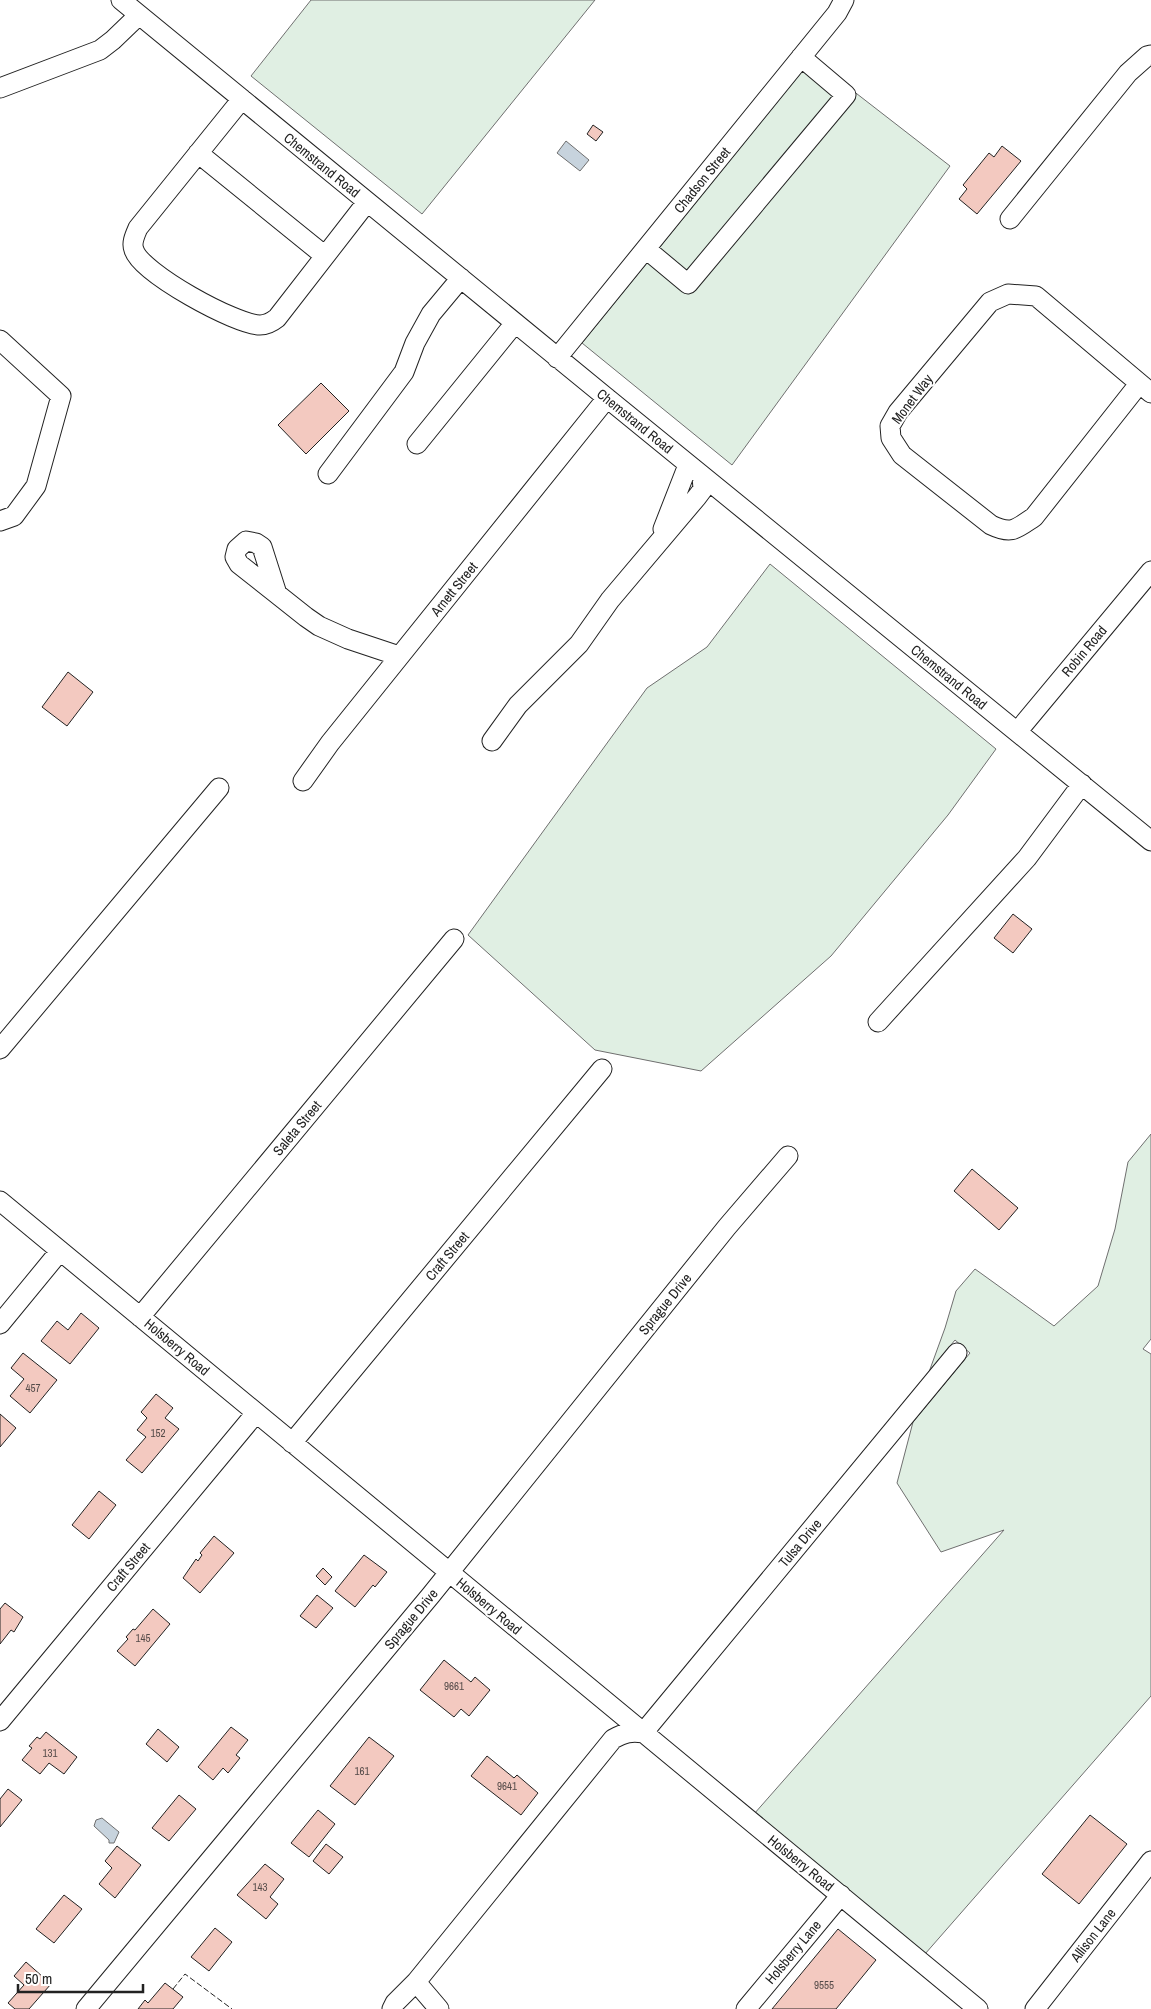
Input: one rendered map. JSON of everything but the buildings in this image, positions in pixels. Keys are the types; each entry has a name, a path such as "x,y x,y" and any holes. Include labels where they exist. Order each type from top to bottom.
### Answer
{"street":[{"name":"Chadson Street","path":"557,358 837,13 844,0"},
{"path":"0,88 100,50 113,40 133,6"},
{"name":"Chemstrand Road","path":"133,6 242,99 557,358 1151,841"},
{"path":"1010,219 1128,73 1146,56 1151,55"},
{"path":"646,249 688,284 846,95 801,57"},
{"path":"242,99 138,228 133,249 138,259 178,290 250,324 269,324 277,318 367,202"},
{"path":"198,153 325,256"},
{"path":"328,474 404,372 415,343 430,314 461,278"},
{"name":"Monet Way","path":"1008,294 1036,296 1145,388 1034,517 1015,530 1005,532 991,525 902,455 891,438 890,426 898,412 990,302 1008,294"},
{"path":"417,444 515,323"},
{"path":"0,340 61,396 36,486 14,516 0,521"},
{"name":"Arnett Street","path":"303,781 330,743 399,656 607,398"},
{"path":"492,740 518,705 579,644 610,600 658,544 695,470"},
{"name":"Robin Road","path":"1017,732 1151,571"},
{"path":"277,594 319,626 348,639 399,656"},
{"path":"878,1022 1027,858 1082,784"},
{"path":"0,1049 219,788"},
{"name":"Saleta Street","path":"140,1317 454,939"},
{"name":"Craft Street","path":"292,1443 602,1069"},
{"name":"Sprague Drive","path":"86,2009 449,1573 727,1227 788,1156"},
{"name":"Holsberry Road","path":"0,1201 978,2009"},
{"path":"0,1324 60,1252"},
{"name":"Tulsa Drive","path":"643,1733 958,1353"},
{"name":"Craft Street","path":"0,1721 256,1413"},
{"path":"392,2009 613,1739 623,1734 643,1733"},
{"name":"Allison Lane","path":"1035,2009 1151,1861"},
{"name":"Holsberry Lane","path":"746,2009 841,1895"},
{"path":"416,1982 439,2009"}],"green space":[{"path":"311,0 595,0 422,214 251,76"},
{"path":"812,59 950,166 732,465 582,343"},
{"path":"770,564 996,749 948,815 831,956 701,1071 595,1050 468,935 647,688 707,647"},
{"path":"1151,1134 1151,1339 1143,1349 1151,1354 1151,1696 925,1954 754,1814 1004,1530 941,1552 897,1483 913,1422 970,1353 955,1340 929,1372 956,1291 975,1269 1054,1326 1098,1286 1115,1229 1128,1162"}],"shaded area":[{"path":"566,141 589,160 580,171 557,153"},
{"path":"102,1818 119,1832 114,1843 109,1843 109,1840 94,1826 96,1820"}],"fence":[{"path":"173,1989 185,1974 232,2009"}]}
